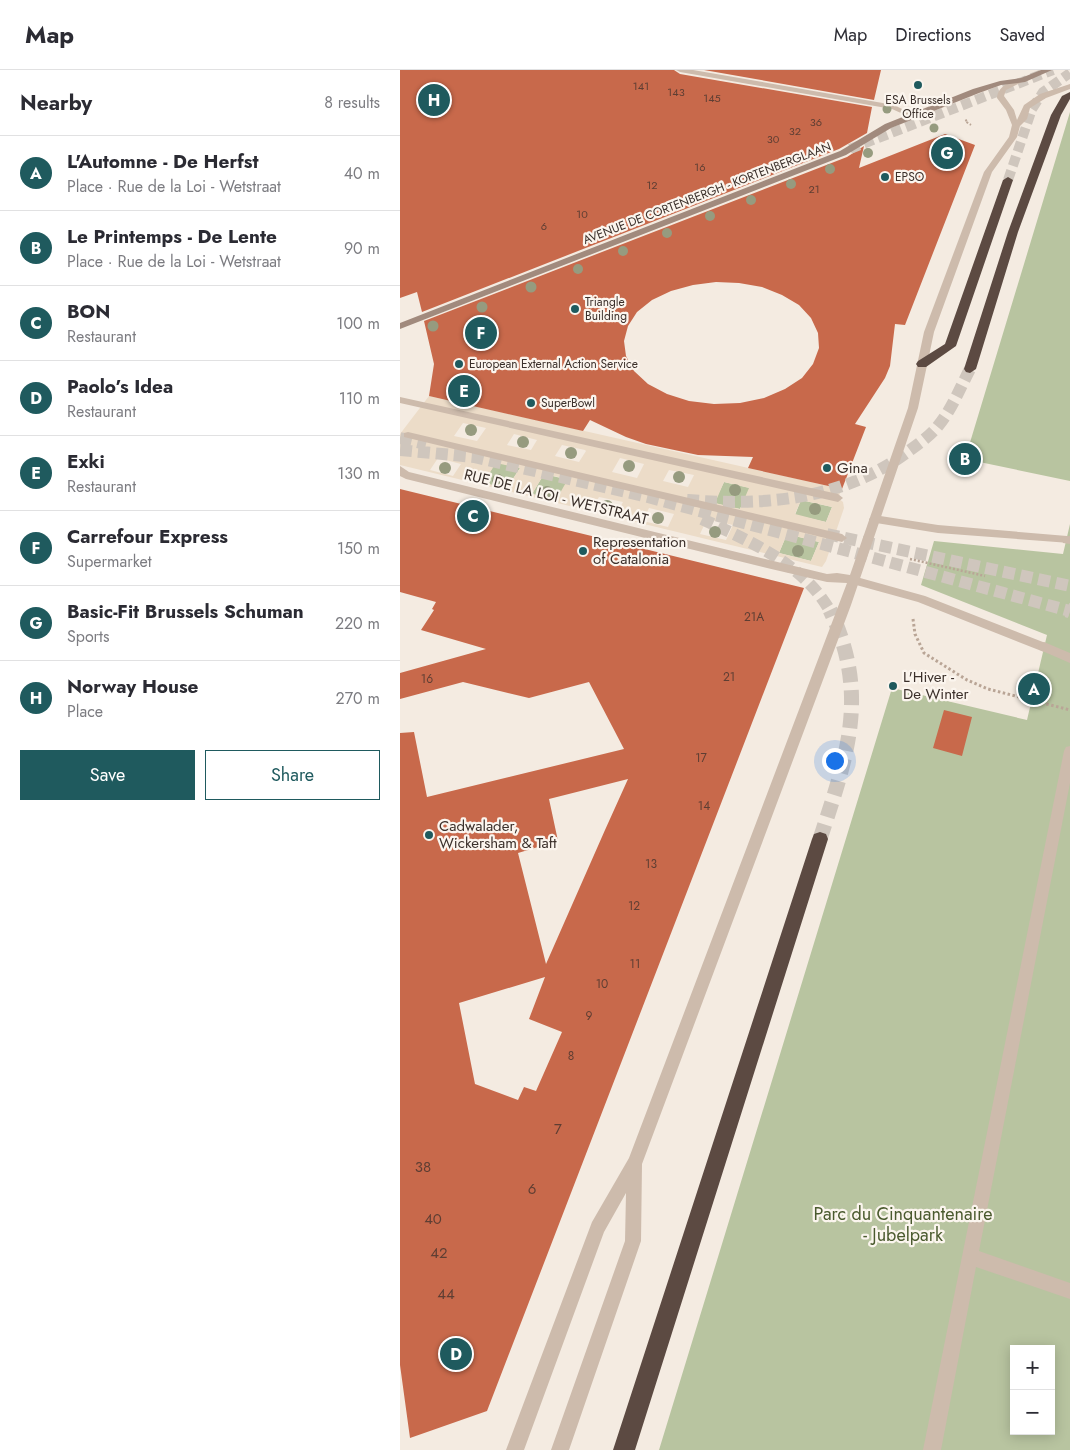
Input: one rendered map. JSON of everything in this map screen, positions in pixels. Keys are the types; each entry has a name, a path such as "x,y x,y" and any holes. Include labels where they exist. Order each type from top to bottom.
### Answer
{"highway":[{"path":"970,369 1012,232 1056,115 1065,98 1070,95"},
{"path":"922,364 950,346 1008,180"},
{"path":"624,1450 820,839"}],"main road":[{"name":"AVENUE DE CORTENBERGH - KORTENBERGLAAN","path":"400,326 843,153 888,126 912,116 1000,83 1022,80 1048,70"}],"street":[{"path":"680,70 894,107 912,116"},
{"name":"AVENUE DE CORTENBERGH - KORTENBERGLAAN","path":"1016,125 1010,110 1001,101 1000,96 1003,89 1022,80"},
{"path":"515,1450 598,1228 635,1163 853,580 913,408 929,332 988,172 1013,137 1016,125 1023,119 1027,107 1043,96 1070,86"},
{"path":"400,400 838,498"},
{"name":"RUE DE LA LOI - WETSTRAAT","path":"408,435 842,538"},
{"name":"RUE DE LA LOI - WETSTRAAT","path":"400,470 406,475 784,568 827,578 837,577 853,580 920,599 1070,658"},
{"path":"874,519 938,529 1068,540"},
{"path":"932,1450 1070,751"},
{"path":"560,1450 633,1241 635,1163"},
{"path":"969,1256 1070,1290"}],"path":[{"path":"910,559 985,576"},
{"path":"920,599 912,617 915,634 924,653 968,680 988,689 1070,710"}],"green space":[{"path":"1070,112 1070,481 965,459"},
{"path":"496,462 520,468 507,488 483,483"},
{"path":"544,474 569,480 557,500 532,494"},
{"path":"724,482 750,488 740,509 714,503"},
{"path":"801,500 832,507 826,522 795,515"},
{"name":"Parc du Cinquantenaire - Jubelpark","path":"1070,524 1070,1450 659,1450 892,688 1027,720 1047,635 921,585 934,541 1063,554"},
{"path":"787,534 819,542 811,561 779,553"}],"shaded area":[{"path":"429,396 842,489 838,498 843,502 844,508 826,561 822,567 400,465 400,434","holes":["463,423 486,428 477,441 454,436","514,434 537,440 531,450 507,445","562,445 586,451 579,462 555,456","438,458 461,464 453,476 430,470","620,458 644,464 637,478 612,472","496,463 520,468 507,488 483,483","669,470 694,475 688,487 663,481","544,474 568,479 556,500 532,494","724,482 749,488 740,509 715,503","599,497 623,502 617,514 592,509","801,500 832,507 826,522 795,514","649,508 674,514 668,527 643,521","707,519 733,525 726,540 700,534","787,534 819,542 811,561 779,553"]}],"building":[{"path":"400,70 674,70 680,74 872,107 867,133 839,149 422,312 417,292 400,298"},
{"path":"704,70 881,70 874,100"},
{"name":"Triangle Building","path":"945,134 975,145 905,325 895,324 890,366 885,378 855,424 866,427 842,489 748,468 753,457 698,455 646,444 590,420 583,431 429,396 434,364 424,321 847,157 864,146 859,168","holes":["716,282 762,287 782,295 799,305 811,318 818,333 819,348 813,364 802,378 785,389 764,398 740,403 714,404 689,401 667,394 648,384 634,371 626,356 624,341 628,326 637,312 652,300 671,291 693,285"]},
{"path":"400,489 804,588 487,1411 410,1438 400,1365 400,733 414,732 427,797 624,749 589,682 529,698 463,682 400,699 400,673 486,649 421,630 434,610 432,609 436,602 400,592","holes":["628,779 605,830 546,964 518,853 558,841 549,799","545,977 529,1019 562,1032 536,1091 524,1087 518,1100 475,1084 459,1003"]},
{"path":"944,710 972,717 962,756 933,748"}],"tunnel":[{"path":"850,149 1053,70"},
{"path":"1008,180 1032,109 1043,92 1070,73"},
{"path":"687,500 716,502 773,500 829,490 856,481 881,469 906,453 931,433 948,413 970,369"},
{"path":"400,438 426,444"},
{"path":"400,450 474,457 648,497 1070,611 1067,610"},
{"path":"702,519 756,545 790,567 819,594 830,611"},
{"path":"827,534 1070,586"},
{"path":"820,839 846,752 852,698 849,670 842,641 830,610"}],"place":[{"name":"ESA Brussels Office","path":"918,85"},
{"name":"Norway House","path":"434,100"},
{"name":"Basic-Fit Brussels Schuman","path":"947,153"},
{"name":"EPSO","path":"885,177"},
{"name":"Triangle Building","path":"575,309"},
{"name":"Carrefour Express","path":"481,333"},
{"name":"European External Action Service","path":"459,364"},
{"name":"Exki","path":"464,391"},
{"name":"SuperBowl","path":"531,403"},
{"name":"Le Printemps - De Lente","path":"965,459"},
{"name":"Gina","path":"827,468"},
{"name":"BON","path":"473,516"},
{"name":"Representation of Catalonia","path":"583,551"},
{"name":"L'Hiver - De Winter","path":"893,686"},
{"name":"L'Automne - De Herfst","path":"1034,689"},
{"name":"Cadwalader, Wickersham & Taft","path":"429,835"},
{"name":"Paolo’s Idea","path":"456,1354"}]}
